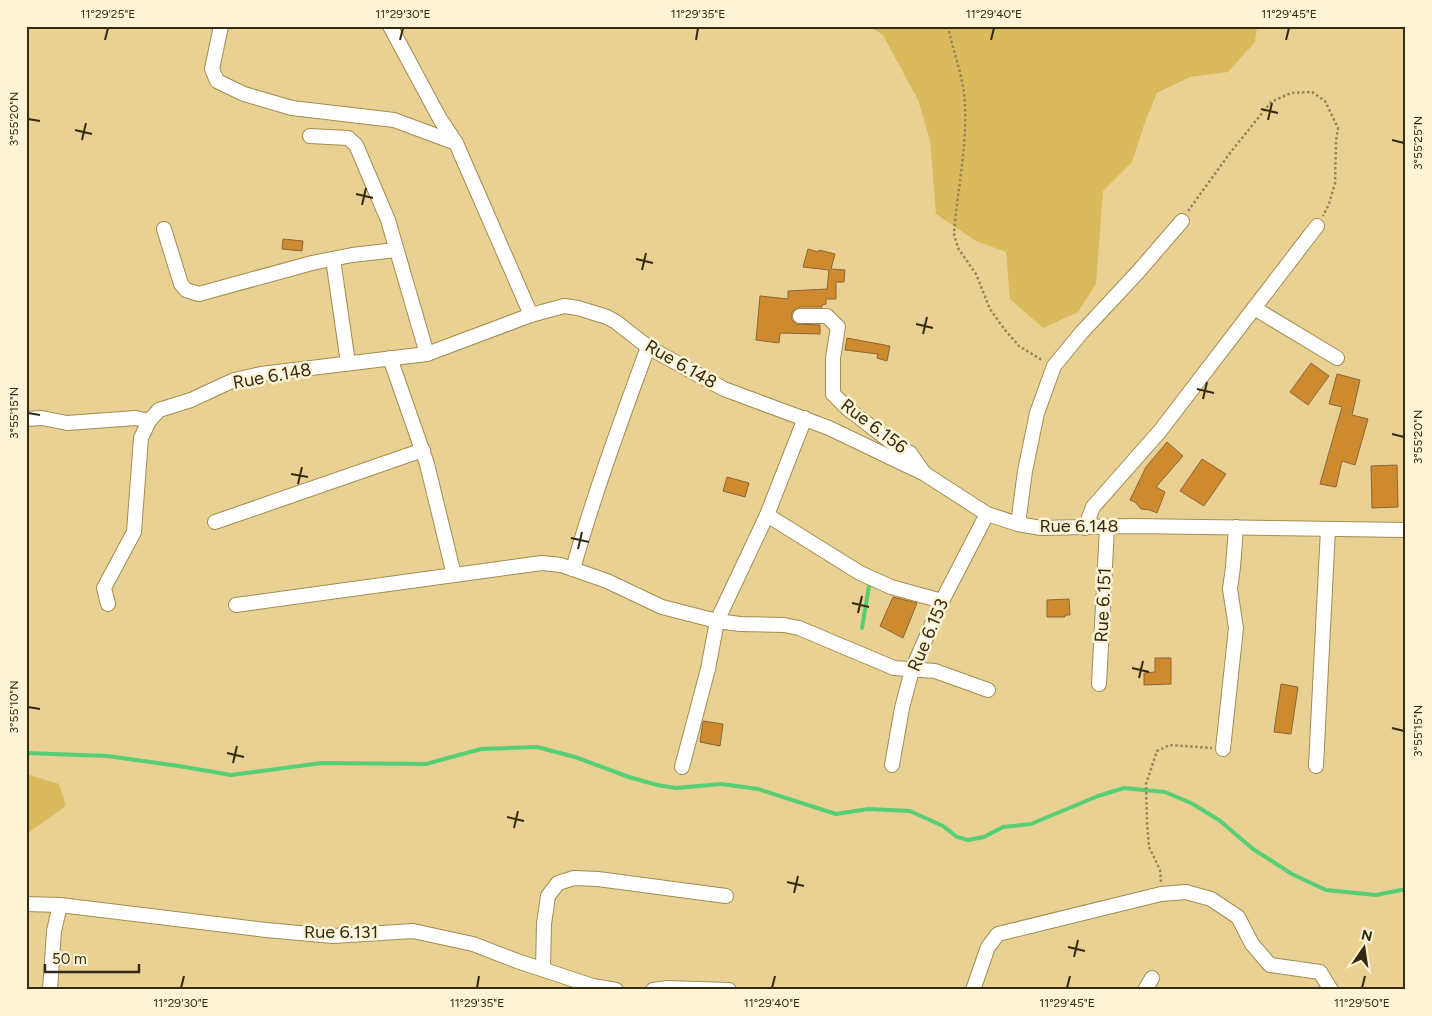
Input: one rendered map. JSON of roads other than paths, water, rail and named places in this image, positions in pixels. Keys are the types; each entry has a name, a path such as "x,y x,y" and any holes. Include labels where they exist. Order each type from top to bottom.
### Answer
{"street":[{"path":"221,26 212,69 217,81 244,94 292,108 394,120 456,143"},
{"path":"390,26 440,119 456,143 531,315"},
{"path":"310,136 348,138 356,145 388,220 427,354"},
{"path":"1018,524 1025,471 1037,413 1054,366 1082,332 1182,221"},
{"path":"1085,528 1093,507 1165,425 1317,226"},
{"path":"164,229 181,284 186,290 199,294 312,263 396,250"},
{"path":"333,259 348,363"},
{"name":"Rue 6.148","path":"149,421 159,410 191,400 234,380 261,374 427,354 531,315 564,306 578,308 607,317 648,348 724,389 805,418 925,474 987,514 1018,524 1041,528 1236,527 1406,530"},
{"path":"1254,308 1337,358"},
{"name":"Rue 6.156","path":"800,316 827,316 838,327 833,358 833,394 848,409 895,445 910,453 925,474"},
{"path":"572,569 609,454 648,348"},
{"path":"390,358 423,450 454,575"},
{"path":"26,419 42,418 67,423 136,418 149,421 141,438 134,532 104,588 108,604"},
{"path":"682,767 708,669 717,620 767,515 805,418"},
{"path":"215,522 423,450"},
{"name":"Rue 6.153","path":"892,765 902,708 912,670 942,601 987,514"},
{"path":"767,515 860,573 891,587 942,601"},
{"name":"Rue 6.151","path":"1100,684 1107,527"},
{"path":"1223,749 1236,628 1230,589 1236,527"},
{"path":"1316,766 1328,529"},
{"path":"236,605 542,563 561,565 607,581 662,607 740,624 784,625 799,628 894,668 935,671 988,690"},
{"path":"543,969 544,924 548,896 558,884 574,878 598,879 726,896"},
{"path":"973,990 988,947 998,934 1161,894 1186,892 1211,899 1238,917 1252,944 1270,965 1320,972 1331,990"},
{"name":"Rue 6.131","path":"26,904 60,905 266,930 333,936 413,931 473,944 517,961 593,986 616,990"},
{"path":"50,990 54,931 60,905"},
{"path":"653,990 667,988 729,990"}],"waterway":[{"path":"862,628 870,580"},
{"path":"26,753 107,756 231,775 322,763 426,764 481,749 537,747 575,757 657,785 676,788 721,784 758,789 836,814 868,809 910,811 943,826 957,837 968,840 984,837 1003,827 1031,824 1098,796 1124,788 1165,792 1191,803 1219,820 1253,849 1292,874 1326,890 1376,895 1406,889"}]}
